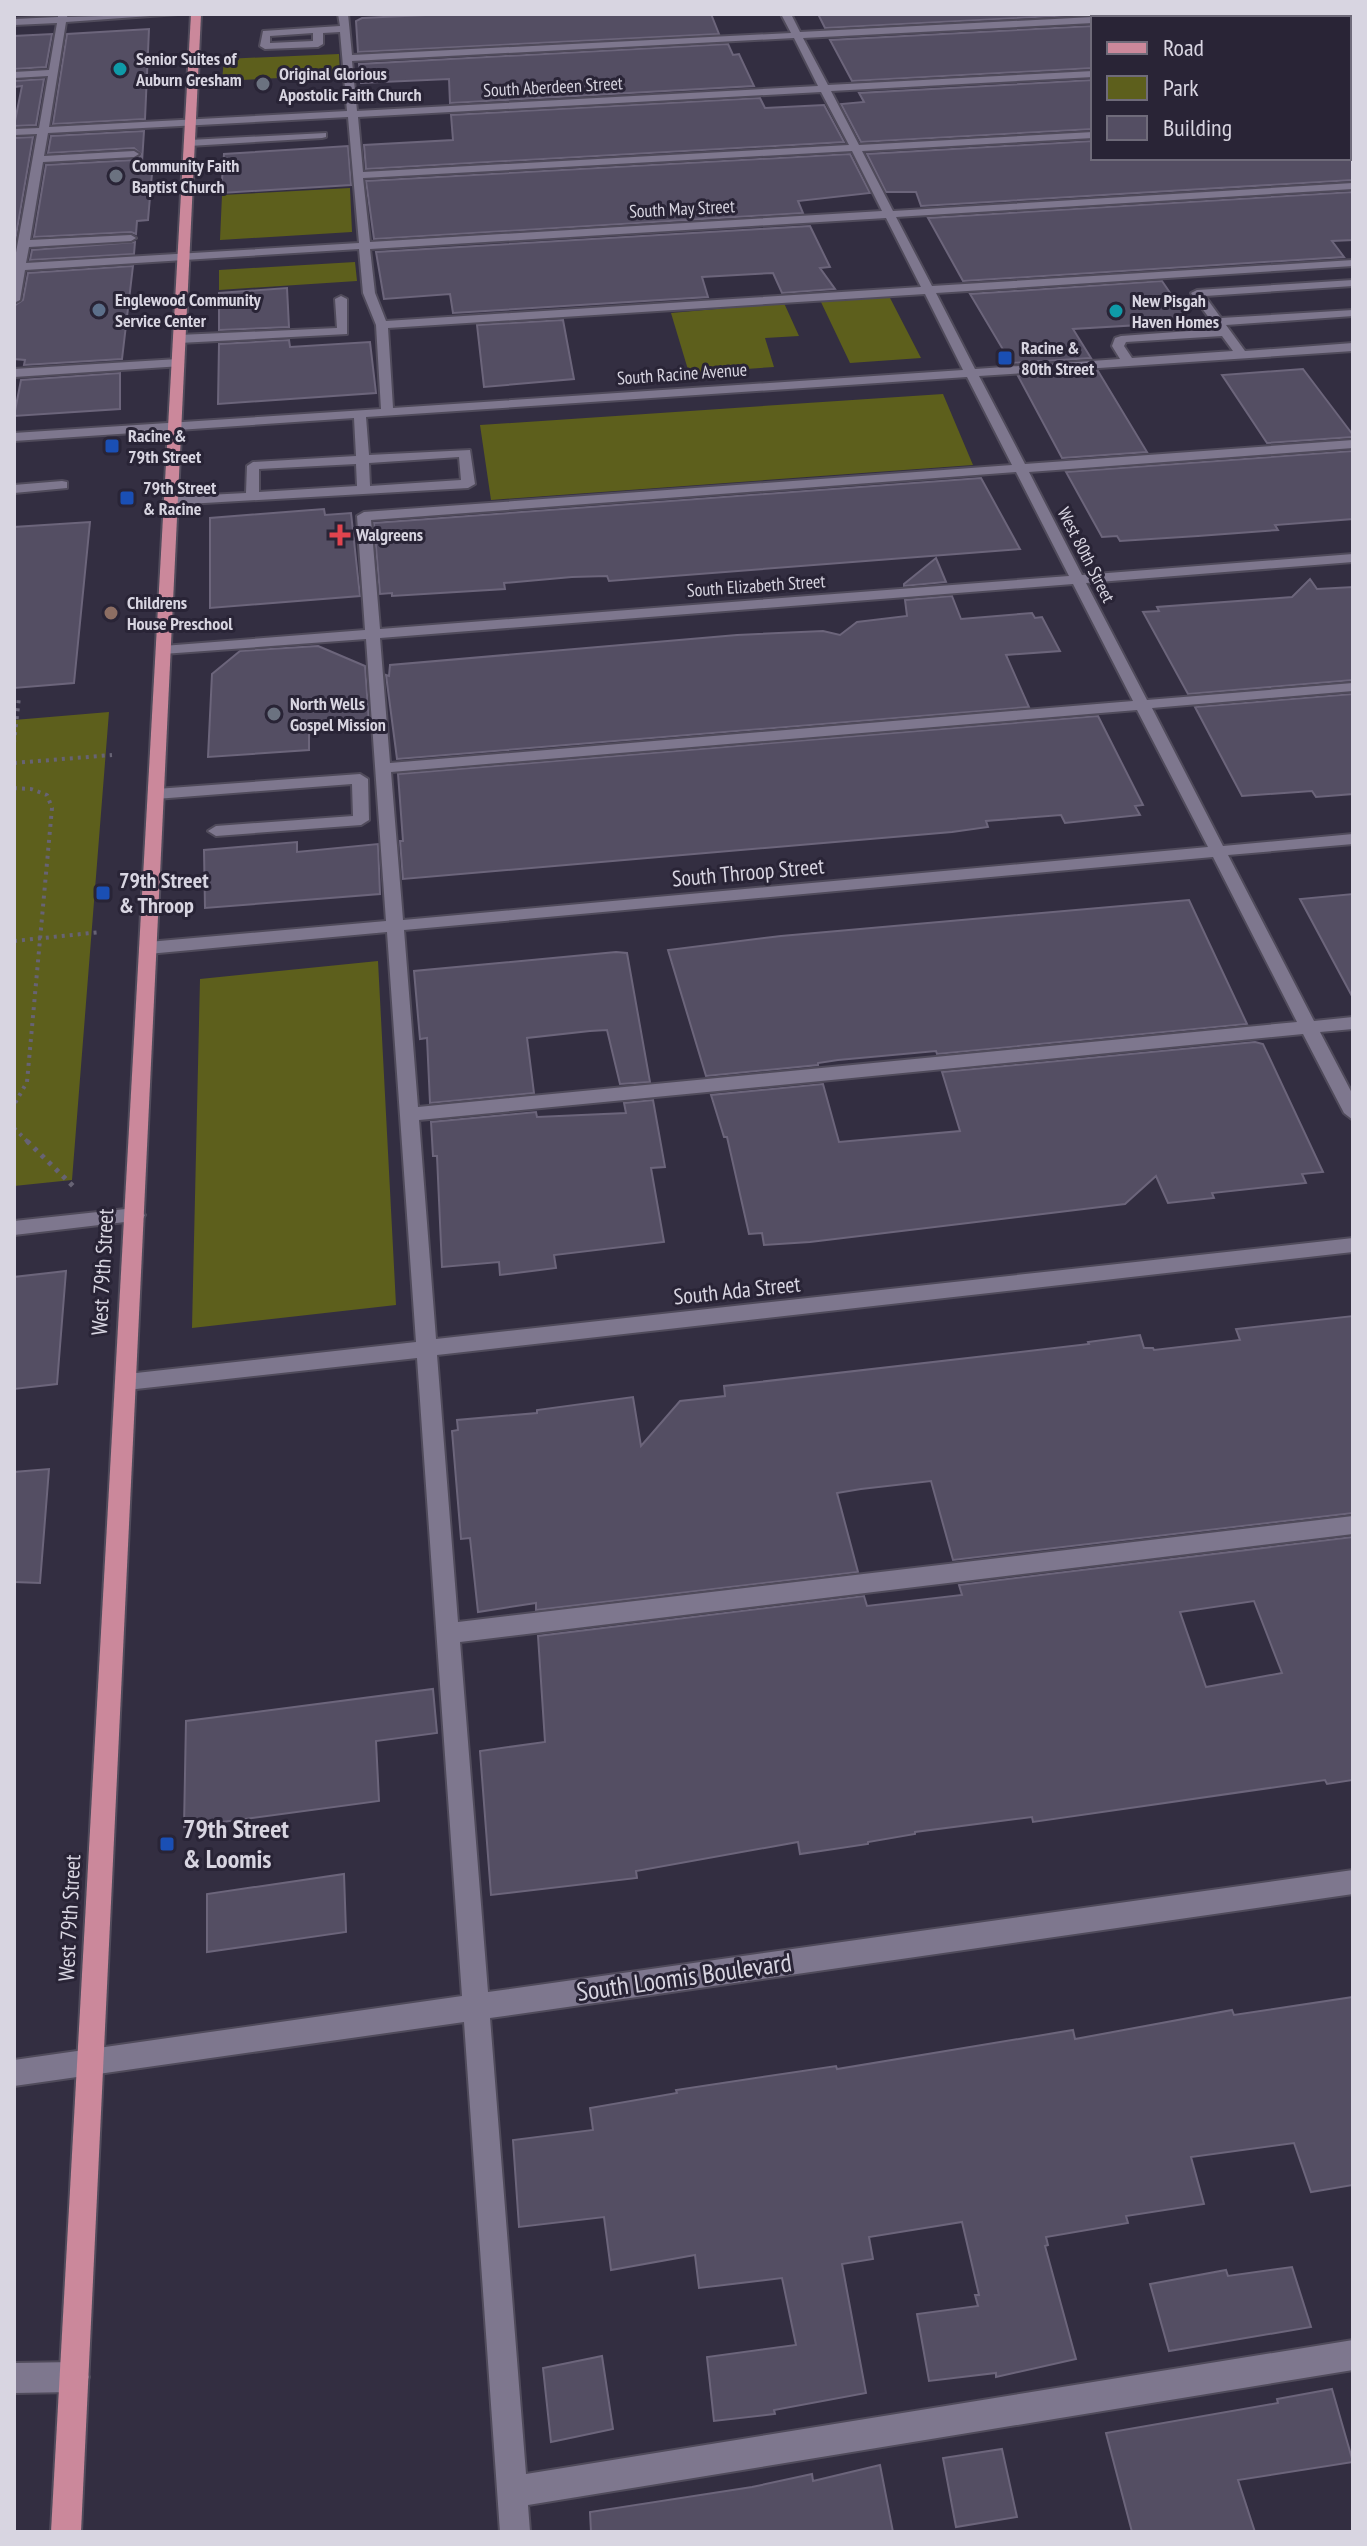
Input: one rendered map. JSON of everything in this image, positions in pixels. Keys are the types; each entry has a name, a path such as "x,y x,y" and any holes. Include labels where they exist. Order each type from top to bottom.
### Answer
{"main road":[{"name":"West 79th Street","path":"66,2532 196,14"}],"street":[{"path":"14,22 62,17 173,14"},
{"path":"343,14 369,293 382,325 387,412"},
{"name":"West 80th Street","path":"786,14 1353,1113"},
{"path":"1179,16 1219,14"},
{"path":"14,300 17,266 24,244 27,195 37,159 62,17"},
{"path":"347,58 1091,20"},
{"path":"318,30 318,44 265,46 266,33 318,30 344,29"},
{"path":"14,75 51,73"},
{"name":"South Aberdeen Street","path":"14,132 1091,74"},
{"path":"189,143 322,135"},
{"path":"357,175 1091,135"},
{"path":"37,159 134,154"},
{"name":"South May Street","path":"17,266 1353,186"},
{"path":"24,244 131,238"},
{"path":"382,325 1353,263"},
{"path":"1241,354 1197,293 1353,283"},
{"path":"179,339 343,331 341,299"},
{"path":"1128,362 1118,346 1119,341 1125,339 1353,313"},
{"name":"South Racine Avenue","path":"14,437 1353,347"},
{"path":"14,373 178,363"},
{"path":"360,414 364,490"},
{"path":"515,2532 364,516 1353,444"},
{"path":"170,501 252,497 468,484 465,453 253,466 252,497"},
{"path":"14,489 62,485"},
{"name":"South Elizabeth Street","path":"163,650 1353,558"},
{"path":"383,768 1353,687"},
{"path":"156,794 360,779 361,820 216,831"},
{"name":"South Throop Street","path":"148,948 1353,839"},
{"path":"409,1114 1353,1023"},
{"path":"14,1228 135,1215"},
{"name":"South Ada Street","path":"127,1382 1353,1245"},
{"path":"448,1633 1353,1525"},
{"name":"South Loomis Boulevard","path":"14,2073 1353,1882"},
{"path":"512,2492 1353,2355"},
{"path":"14,2378 74,2377"}],"path":[{"path":"14,743 19,697"},
{"path":"14,763 112,755"},
{"path":"14,788 31,789 47,795 52,808 27,1082 14,1105"},
{"path":"14,941 101,932"},
{"path":"14,1128 76,1189"}],"green space":[{"path":"339,54 340,75 222,81 224,59"},
{"path":"350,188 352,232 220,240 222,195"},
{"path":"355,262 357,281 219,290 219,270"},
{"path":"889,296 921,358 850,363 820,300"},
{"path":"784,303 799,336 765,338 774,367 689,373 671,313"},
{"path":"943,394 973,465 491,500 480,425"},
{"path":"109,712 72,1180 14,1186 14,720"},
{"path":"378,961 396,1305 192,1328 200,979"}],"building":[{"path":"447,14 711,14 719,34 358,52 356,21 362,18"},
{"path":"818,14 1093,14 825,28"},
{"path":"1091,26 1091,68 852,81 830,40"},
{"path":"149,29 145,119 53,124 67,34"},
{"path":"52,34 46,67 14,69 14,36"},
{"path":"728,44 733,55 739,54 754,86 450,103 449,79 361,83 359,64"},
{"path":"44,79 36,125 14,126 22,86 14,87 14,81"},
{"path":"1091,80 1091,129 861,142 841,104 864,102 859,93"},
{"path":"760,98 765,108 824,105 844,142 366,169 364,145 453,140 451,115"},
{"path":"144,131 142,162 153,162 148,220 137,221 136,234 34,237 46,165 134,160 142,155 134,148 48,153 51,136"},
{"path":"33,137 14,247 14,138"},
{"path":"1091,141 1091,160 1353,158 1353,180 921,206 916,192 886,192 867,154"},
{"path":"348,146 351,185 221,193 224,154"},
{"path":"850,154 870,193 798,201 803,213 374,239 366,181"},
{"path":"1353,192 1353,240 1332,241 1344,257 963,281 928,218"},
{"path":"810,226 830,267 820,268 835,289 782,293 773,273 702,277 708,297 453,313 450,294 384,299 376,252"},
{"path":"135,242 134,254 30,260 32,250"},
{"path":"133,266 122,359 24,365 25,360 14,359 14,306 23,300 28,273"},
{"path":"1162,281 1190,322 1073,329 1091,358 1011,363 970,294"},
{"path":"287,288 289,327 219,330 219,293"},
{"path":"563,320 574,379 484,387 477,325"},
{"path":"289,340 290,347 370,342 376,393 218,404 219,344"},
{"path":"1303,369 1353,437 1267,443 1222,375"},
{"path":"1098,371 1147,452 1062,458 1018,376"},
{"path":"120,373 120,409 14,416 21,380"},
{"path":"1353,451 1353,519 1275,525 1278,530 1198,536 1120,541 1117,536 1102,537 1066,472"},
{"path":"981,478 1020,549 609,581 607,576 572,577 504,583 505,589 392,596 392,593 380,594 374,523"},
{"name":"Walgreens","path":"324,509 325,515 351,513 360,596 210,608 210,518"},
{"path":"90,522 74,683 14,688 14,527"},
{"path":"936,558 946,582 904,586 904,584"},
{"path":"1310,579 1317,589 1353,587 1353,680 1188,694 1143,612 1159,611 1157,607 1292,597"},
{"path":"952,596 961,619 1032,613 1035,618 1042,617 1060,651 1006,655 1029,707 397,759 386,675 389,676 390,665 737,635 823,631 840,635 857,622 907,616 905,600"},
{"path":"318,646 365,666 369,723 309,728 309,750 208,757 212,674 240,651"},
{"path":"1353,694 1353,794 1316,797 1312,791 1242,796 1195,707"},
{"path":"1098,716 1143,805 1135,806 1140,815 1065,823 1061,815 986,821 988,827 952,832 403,879 398,774"},
{"path":"297,842 297,852 378,844 380,894 205,908 204,850"},
{"path":"1353,894 1353,998 1300,899"},
{"path":"1189,900 1247,1024 937,1054 936,1051 838,1060 818,1065 706,1076 668,950 781,936"},
{"path":"627,953 650,1082 620,1084 607,1030 590,1031 527,1038 534,1093 430,1103 427,1038 420,1039 414,971"},
{"path":"1255,1042 1263,1044 1323,1172 1302,1174 1306,1183 1212,1193 1214,1198 1168,1203 1156,1176 1125,1204 810,1242 764,1245 762,1233 749,1234 727,1137 724,1137 711,1095 823,1084 839,1142 960,1131 942,1072"},
{"path":"653,1100 665,1167 651,1168 664,1242 554,1255 556,1268 500,1275 499,1262 442,1267 437,1156 433,1156 431,1122 536,1112 537,1117 626,1113 624,1103"},
{"path":"66,1271 57,1384 14,1389 14,1277"},
{"path":"1353,1316 1353,1513 953,1560 931,1481 837,1493 858,1572 536,1610 536,1603 478,1612 470,1538 461,1539 452,1431 458,1430 457,1420 537,1413 537,1410 633,1397 641,1446 680,1401 725,1396 724,1386 1089,1344 1140,1335 1144,1348 1154,1350 1240,1340 1236,1329"},
{"path":"49,1469 40,1583 14,1582 14,1472"},
{"path":"1353,1537 1353,1780 1327,1784 1325,1780 1033,1822 1032,1817 915,1832 868,1844 800,1854 798,1842 636,1871 637,1878 491,1895 480,1751 545,1742 538,1636 864,1596 867,1606 962,1595 959,1585","holes":["1254,1601 1282,1673 1206,1687 1180,1612"]},
{"path":"433,1689 437,1733 376,1741 379,1801 184,1827 186,1721"},
{"path":"344,1874 346,1932 207,1952 207,1894"},
{"path":"1353,1997 1353,2185 1311,2192 1294,2143 1191,2157 1204,2204 1126,2216 1128,2223 1046,2237 1048,2245 1045,2246 1076,2359 996,2377 996,2373 929,2381 917,2314 978,2306 975,2295 979,2295 962,2222 869,2237 873,2259 842,2264 866,2393 774,2410 775,2414 714,2421 707,2357 796,2345 782,2278 699,2288 695,2255 611,2270 604,2217 519,2227 513,2140 593,2130 590,2108 677,2093 676,2090 836,2066 837,2069 1073,2030 1075,2039 1232,2010 1234,2015"},
{"path":"1292,2267 1311,2327 1169,2351 1150,2284 1226,2270 1228,2276"},
{"path":"602,2356 613,2429 551,2442 543,2368"},
{"path":"1332,2389 1353,2462 1238,2480 1255,2532 1132,2532 1106,2433 1278,2403 1277,2399"},
{"path":"1002,2449 1017,2517 956,2527 943,2458"},
{"path":"880,2465 893,2532 591,2532 590,2512 752,2487 812,2474 813,2481"}],"place":[{"name":"Senior Suites of Auburn Gresham","path":"120,69"},
{"name":"Original Glorious Apostolic Faith Church","path":"263,84"},
{"name":"Community Faith Baptist Church","path":"116,176"},
{"name":"Englewood Community Service Center","path":"99,310"},
{"name":"New Pisgah Haven Homes","path":"1116,311"},
{"name":"Racine & 80th Street","path":"1005,358"},
{"name":"Racine & 79th Street","path":"112,446"},
{"name":"79th Street & Racine","path":"127,498"},
{"name":"Walgreens","path":"340,535"},
{"name":"Childrens House Preschool","path":"111,613"},
{"name":"North Wells Gospel Mission","path":"274,714"},
{"name":"79th Street & Throop","path":"103,893"},
{"name":"79th Street & Loomis","path":"167,1844"}]}
